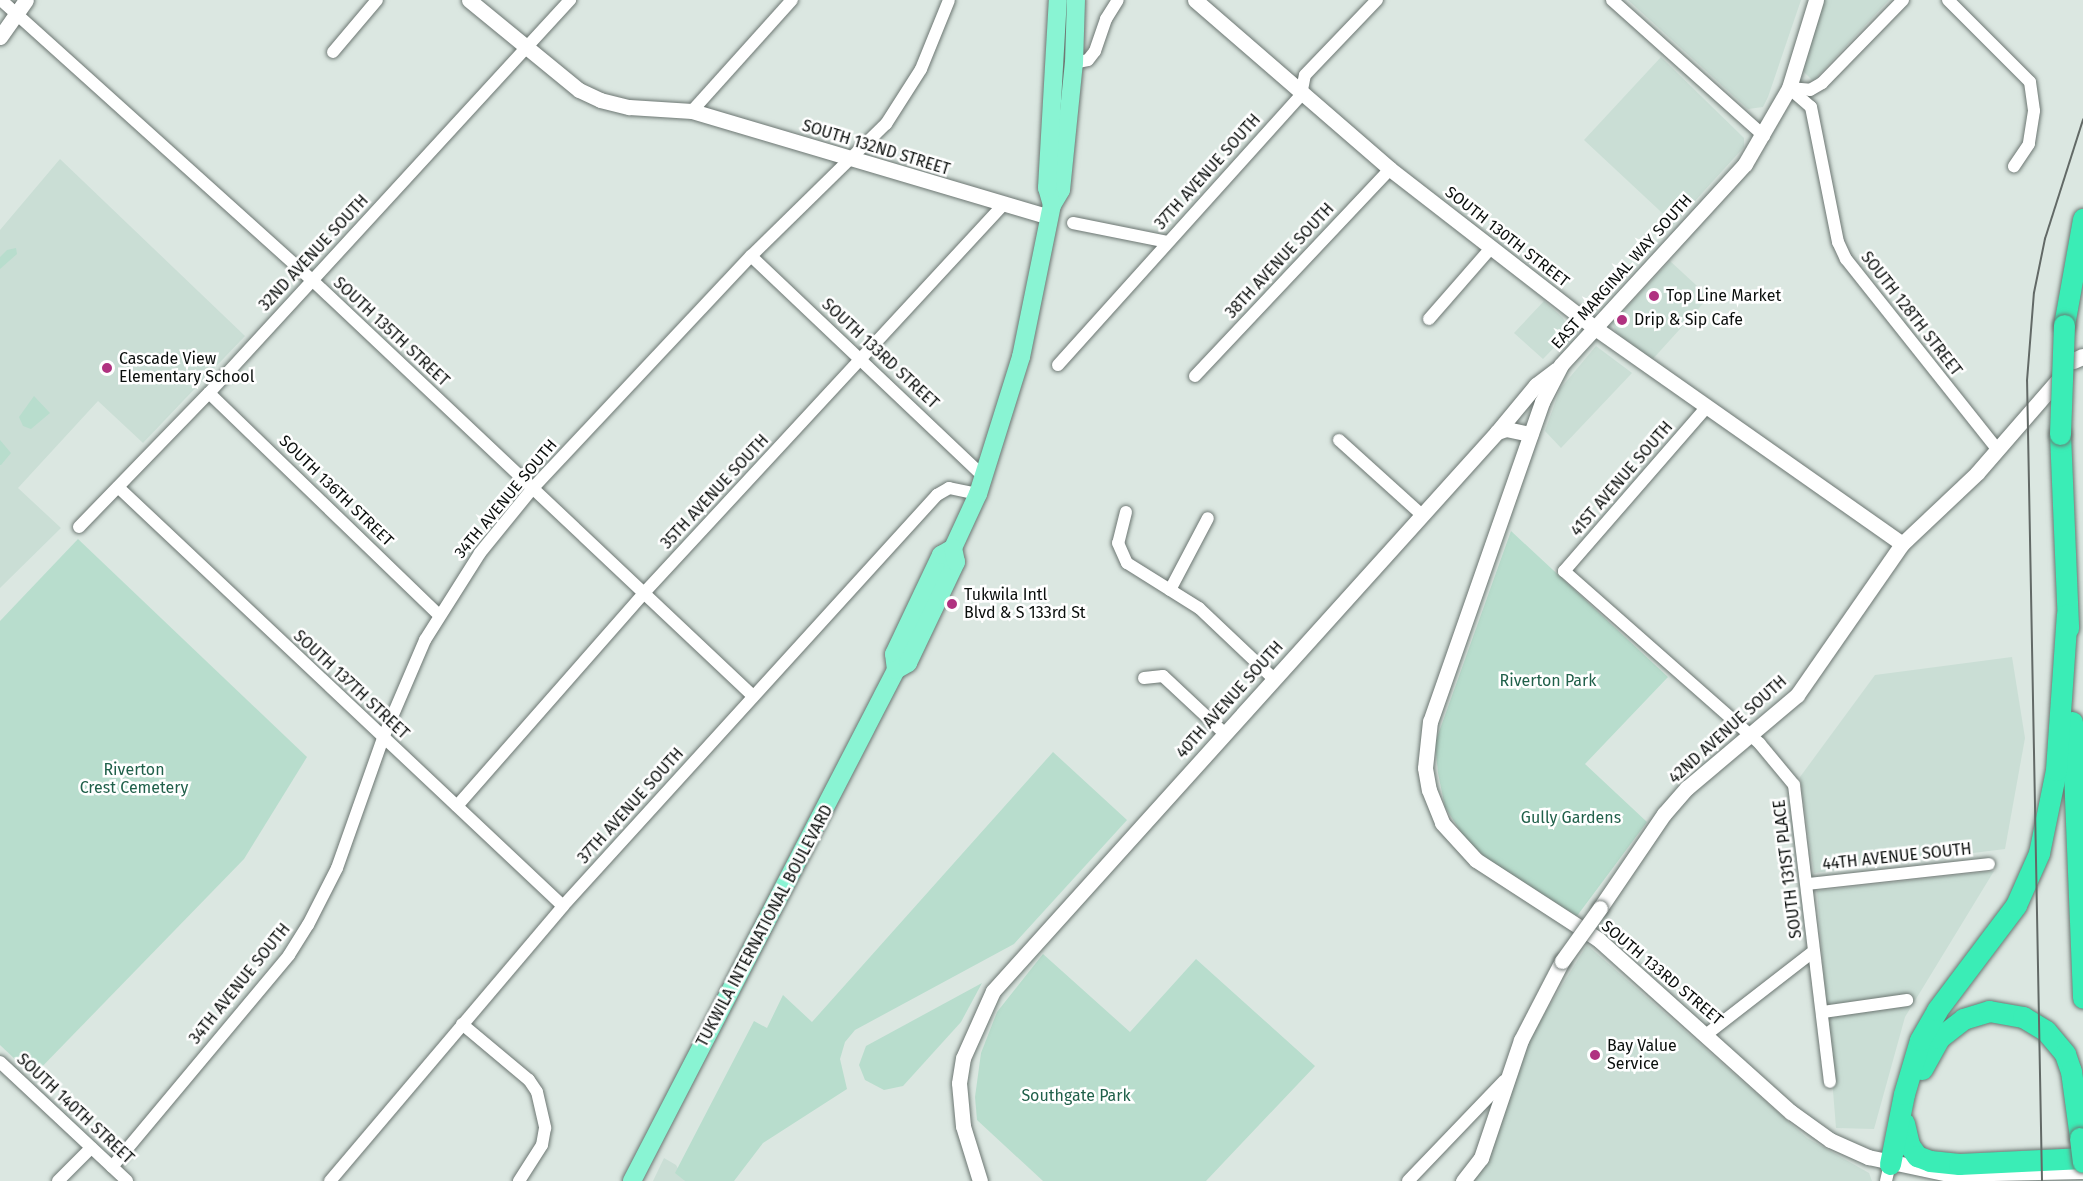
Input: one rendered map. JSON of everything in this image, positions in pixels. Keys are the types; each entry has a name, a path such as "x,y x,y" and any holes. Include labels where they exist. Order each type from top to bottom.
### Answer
{"highway":[{"path":"2083,219 2064,325 2060,434 2083,998"},
{"path":"1888,1172 1904,1094 1920,1040 1937,1010 2016,906 2039,853 2056,770 2067,614"},
{"path":"1888,1172 1920,1072 1939,1038 1975,1014 2002,1012 2036,1023 2065,1054 2071,1071 2082,1153 1959,1164 1930,1161 1917,1156 1909,1145 1904,1123"}],"main road":[{"name":"TUKWILA INTERNATIONAL BOULEVARD","path":"1051,211 1047,188 1058,61 1058,0"},
{"name":"TUKWILA INTERNATIONAL BOULEVARD","path":"632,1181 896,670 894,654 941,555 953,548 978,494 1021,357 1051,211 1061,190 1074,63 1076,0"}],"street":[{"name":"SOUTH 135TH STREET","path":"1,0 312,280 752,695"},
{"path":"0,37 26,0"},
{"path":"333,52 377,0"},
{"path":"469,0 525,49 579,90 600,100 629,107 692,111 792,0"},
{"name":"32ND AVENUE SOUTH","path":"79,527 209,393 570,0"},
{"name":"34TH AVENUE SOUTH","path":"112,1167 295,945 337,868 383,738 439,615 480,553 532,489 751,256 846,158 886,124 901,104 921,69 949,0"},
{"path":"1074,63 1088,60 1095,51 1106,19 1118,0"},
{"name":"SOUTH 130TH STREET","path":"1195,0 1301,95 1390,169 1491,248 1705,409 1830,490 1902,544"},
{"name":"37TH AVENUE SOUTH","path":"1058,365 1301,95 1305,75 1377,0"},
{"path":"1612,0 1764,136"},
{"name":"EAST MARGINAL WAY SOUTH","path":"1429,790 1425,768 1430,721 1530,434 1561,366 1745,164 1764,136 1789,88 1816,0"},
{"path":"1789,88 1810,90 1822,84 1903,0"},
{"path":"1948,0 2030,82 2034,111 2030,144 2014,166"},
{"name":"SOUTH 128TH STREET","path":"1789,88 1811,107 1838,242 1846,259 1998,450"},
{"name":"SOUTH 132ND STREET","path":"692,111 1003,205 1051,211"},
{"name":"38TH AVENUE SOUTH","path":"1195,376 1390,169"},
{"name":"35TH AVENUE SOUTH","path":"457,806 643,594 1003,205"},
{"path":"1073,223 1167,242"},
{"path":"1429,319 1491,248"},
{"name":"SOUTH 133RD STREET","path":"751,256 984,477"},
{"name":"42ND AVENUE SOUTH","path":"1463,1181 1480,1158 1491,1135 1504,1081 1533,1012 1562,961 1664,814 1687,788 1751,737 1803,688 1902,544 1998,450 2080,356"},
{"name":"40TH AVENUE SOUTH","path":"980,1181 963,1126 959,1083 963,1058 976,1024 993,991 1019,959 1497,432 1536,385 1561,366"},
{"name":"SOUTH 136TH STREET","path":"209,393 439,615"},
{"name":"41ST AVENUE SOUTH","path":"1564,571 1705,409"},
{"path":"1497,432 1506,429 1530,434"},
{"path":"1339,440 1422,515"},
{"name":"SOUTH 137TH STREET","path":"118,487 563,906"},
{"name":"37TH AVENUE SOUTH","path":"330,1181 563,906 752,695 942,490 978,494"},
{"path":"1126,512 1119,531 1121,554 1138,573 1199,608 1274,679"},
{"path":"1170,590 1208,518"},
{"name":"SOUTH 131ST PLACE","path":"1564,571 1751,737 1794,785 1808,884 1830,1082"},
{"path":"1144,678 1163,676 1224,734"},
{"name":"SOUTH 133RD STREET","path":"1429,790 1442,823 1476,860 1599,940 1811,1128 1847,1149 1888,1172 1948,1174 2083,1171"},
{"name":"44TH AVENUE SOUTH","path":"1808,884 1989,864"},
{"path":"1707,1034 1814,951"},
{"path":"1823,1012 1907,1000"},
{"path":"462,1024 529,1080 544,1109 545,1128 532,1165 519,1181"},
{"name":"SOUTH 140TH STREET","path":"0,1062 127,1181"},
{"path":"1408,1181 1504,1081"},
{"path":"58,1181 91,1148"}],"shaded area":[{"path":"1628,0 1801,0 1768,97 1763,107 1748,109"},
{"path":"1824,0 1889,0 1813,81 1803,71"},
{"path":"1661,57 1744,138 1744,147 1674,224 1584,140"},
{"name":"Cascade View Elementary School","path":"60,159 245,336 143,443 98,401 18,488 61,528 0,588 0,230"},
{"path":"1670,261 1709,297 1651,361 1616,332 1612,323"},
{"path":"1544,301 1563,318 1570,331 1543,359 1514,333"},
{"path":"1596,346 1632,373 1561,448 1545,431 1560,389"},
{"path":"2012,657 2025,738 2005,849 1814,873 1800,777 1875,675"},
{"path":"1994,871 1905,1017 1874,1129 1836,1128 1817,891"},
{"path":"1587,945 1807,1138 1869,1173 1872,1181 1472,1181 1496,1137 1510,1082 1537,1026"},
{"path":"664,1158 676,1165 685,1181 653,1181"}],"green space":[{"path":"16,248 17,254 0,269 0,257 7,250"},
{"path":"34,396 50,413 31,429 23,426 19,417"},
{"path":"0,440 11,453 1,465 0,465"},
{"name":"Riverton Park","path":"1511,531 1668,677 1585,764 1647,822 1577,916 1486,858 1466,840 1445,807 1438,773 1435,743"},
{"name":"Riverton Crest Cemetery","path":"78,539 307,757 244,859 33,1076 0,1045 0,621"},
{"path":"1053,752 1127,820 1014,944 855,1030 845,1042 840,1059 847,1089 763,1143 734,1181 685,1181 675,1173 754,1021 767,1028 783,995 812,1022"},
{"name":"Southgate Park","path":"1043,954 1130,1032 1196,959 1315,1066 1206,1181 1043,1181 977,1120 975,1097 981,1053 997,1012"},
{"path":"982,983 961,1022 903,1086 884,1090 865,1080 859,1065 866,1046"}],"tram line":[{"path":"2042,1181 2027,381 2034,293 2045,239 2083,120"}],"place":[{"name":"Top Line Market","path":"1654,296"},
{"name":"Drip & Sip Cafe","path":"1622,320"},
{"name":"Cascade View Elementary School","path":"107,368"},
{"name":"Tukwila Intl Blvd & S 133rd St","path":"952,604"},
{"name":"Bay Value Service","path":"1595,1055"}],"park label":[{"name":"Gully Gardens","path":"1571,818"}]}
